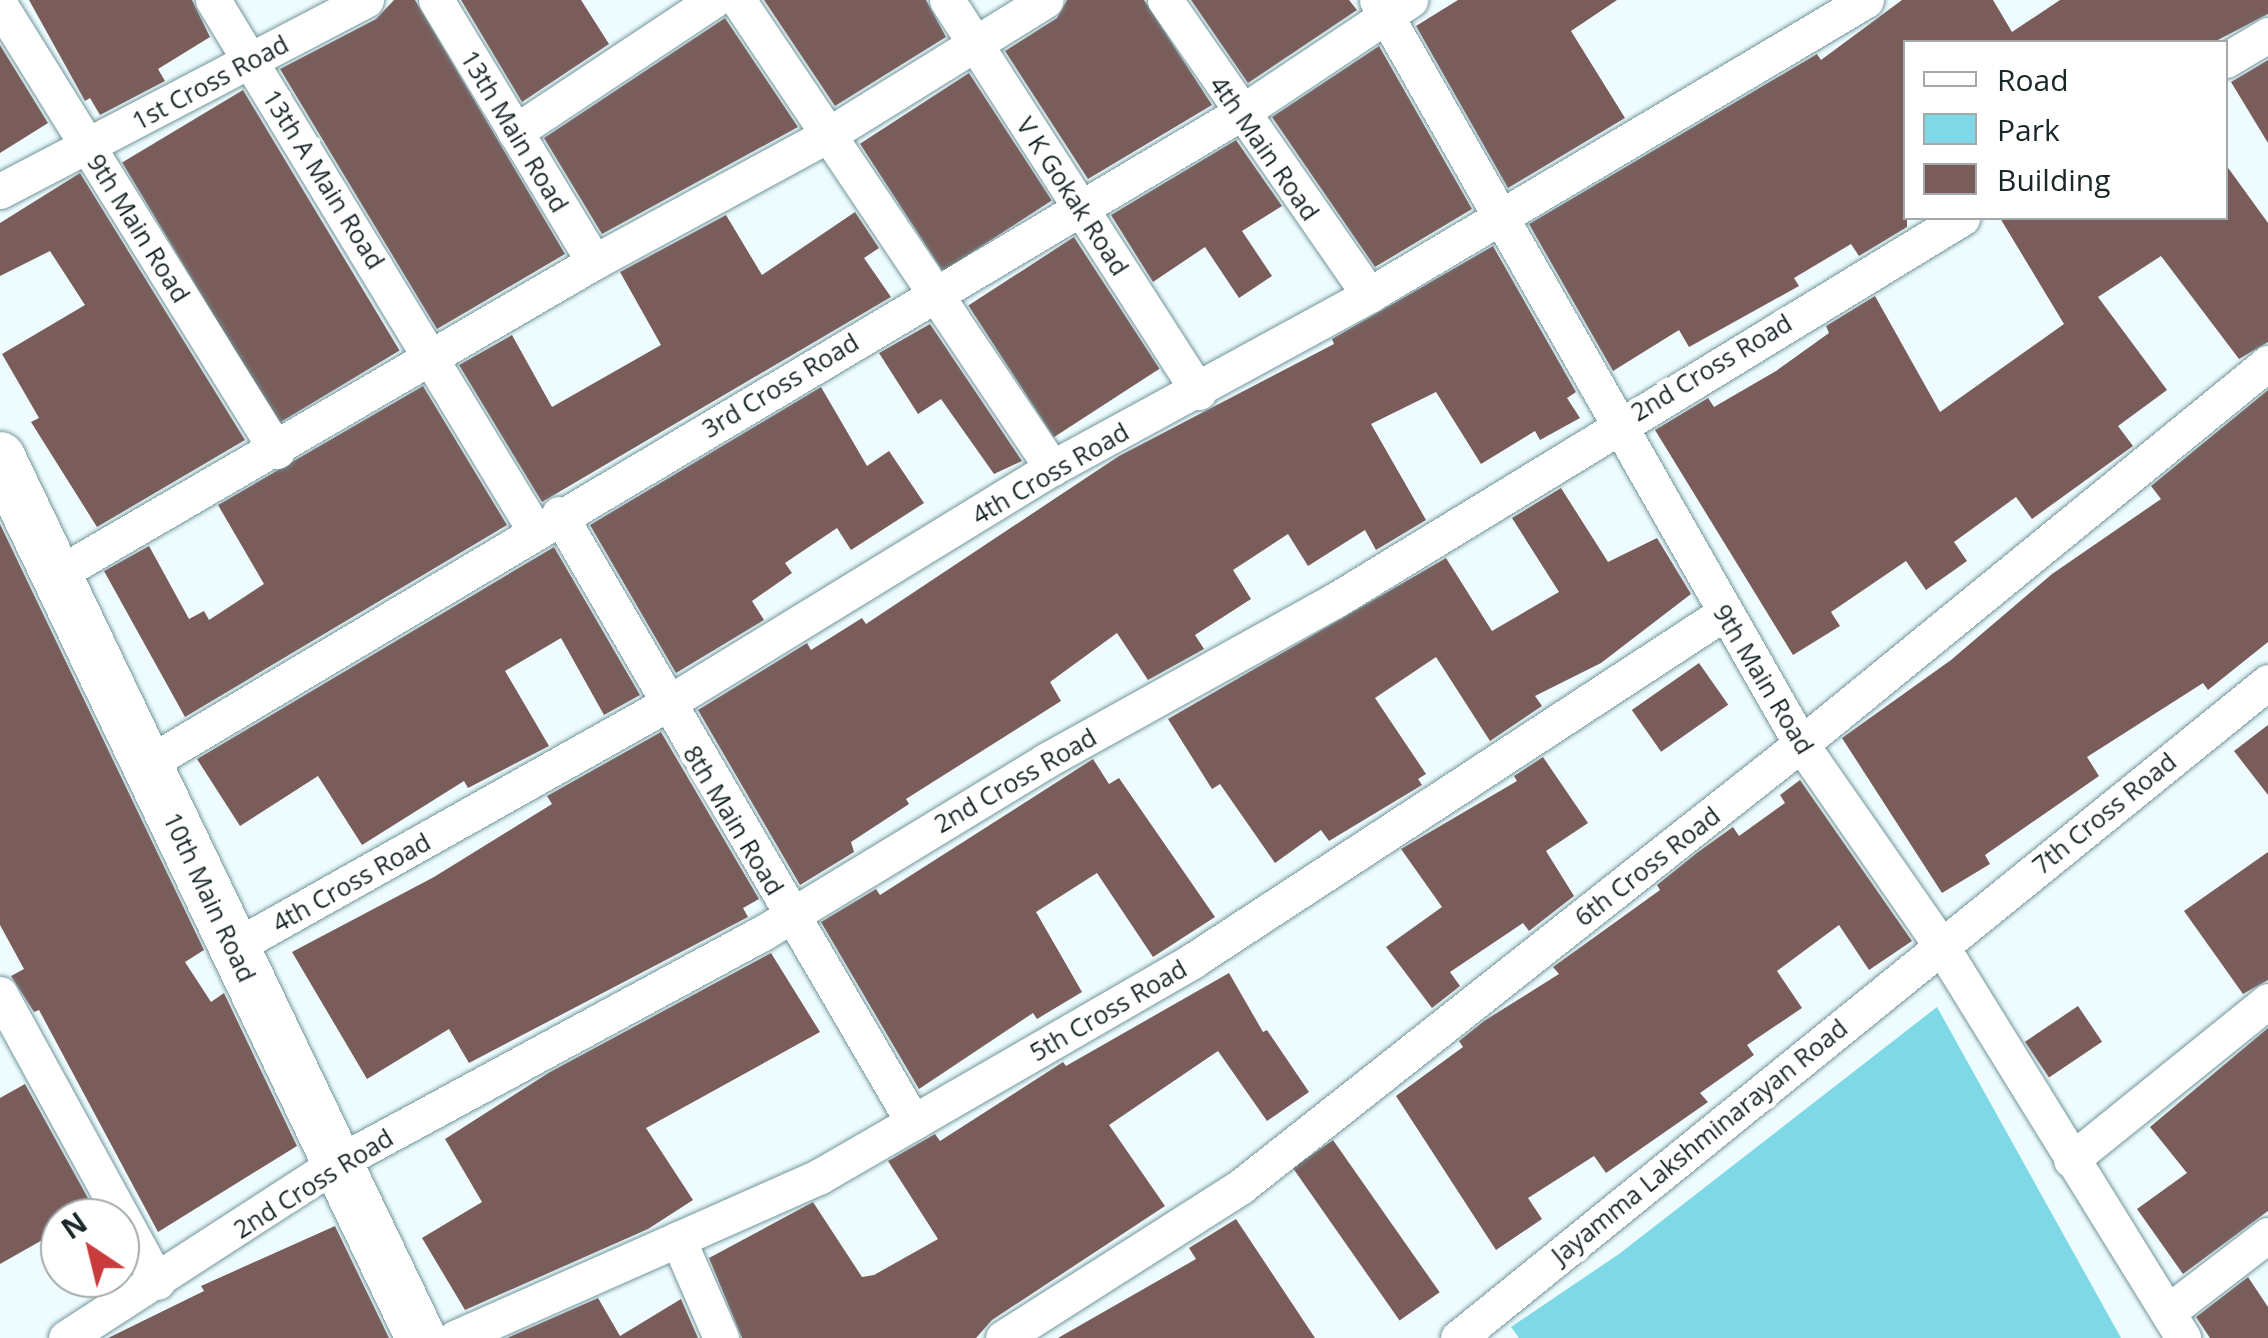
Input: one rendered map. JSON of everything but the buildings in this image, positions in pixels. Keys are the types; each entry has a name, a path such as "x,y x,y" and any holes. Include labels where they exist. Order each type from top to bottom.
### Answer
{"street":[{"name":"13th A Main Road","path":"213,0 434,358 547,522"},
{"name":"1st Cross Road","path":"0,192 366,0"},
{"name":"13th Main Road","path":"436,0 594,262"},
{"path":"516,132 714,0"},
{"path":"738,0 1052,468"},
{"name":"V K Gokak Road","path":"946,0 1199,392"},
{"path":"56,575 276,452 594,262 828,135 1046,0"},
{"name":"4th Main Road","path":"1164,0 1238,114 1369,294"},
{"name":"4th Cross Road","path":"234,947 665,705 1052,468 1199,392 1866,0"},
{"name":"9th Main Road","path":"0,5 276,452"},
{"name":"3rd Cross Road","path":"147,764 547,522 1238,114 1391,5"},
{"name":"9th Main Road","path":"1391,5 1501,213 1622,420 1724,613 1801,744 1940,944 2176,1324"},
{"path":"2228,59 2268,35"},
{"name":"2nd Cross Road","path":"66,1338 337,1163 790,914 1045,761 1334,601 1622,420 1959,220"},
{"name":"6th Cross Road","path":"1003,1338 1240,1187 1801,744 2268,364"},
{"name":"10th Main Road","path":"1,460 421,1338"},
{"name":"8th Main Road","path":"547,522 665,705 914,1122"},
{"name":"5th Cross Road","path":"455,1338 820,1176 1192,962 1724,613"},
{"name":"7th Cross Road","path":"1940,944 2268,682"},
{"name":"Jayamma Lakshminarayan Road","path":"1458,1338 1940,944"},
{"path":"0,994 158,1282"},
{"path":"2071,1160 2268,1001"},
{"path":"2176,1324 2268,1235"},
{"path":"678,1239 722,1338"}],"green space":[{"path":"1937,1007 2121,1338 1519,1338 1511,1327 1619,1254"}]}
